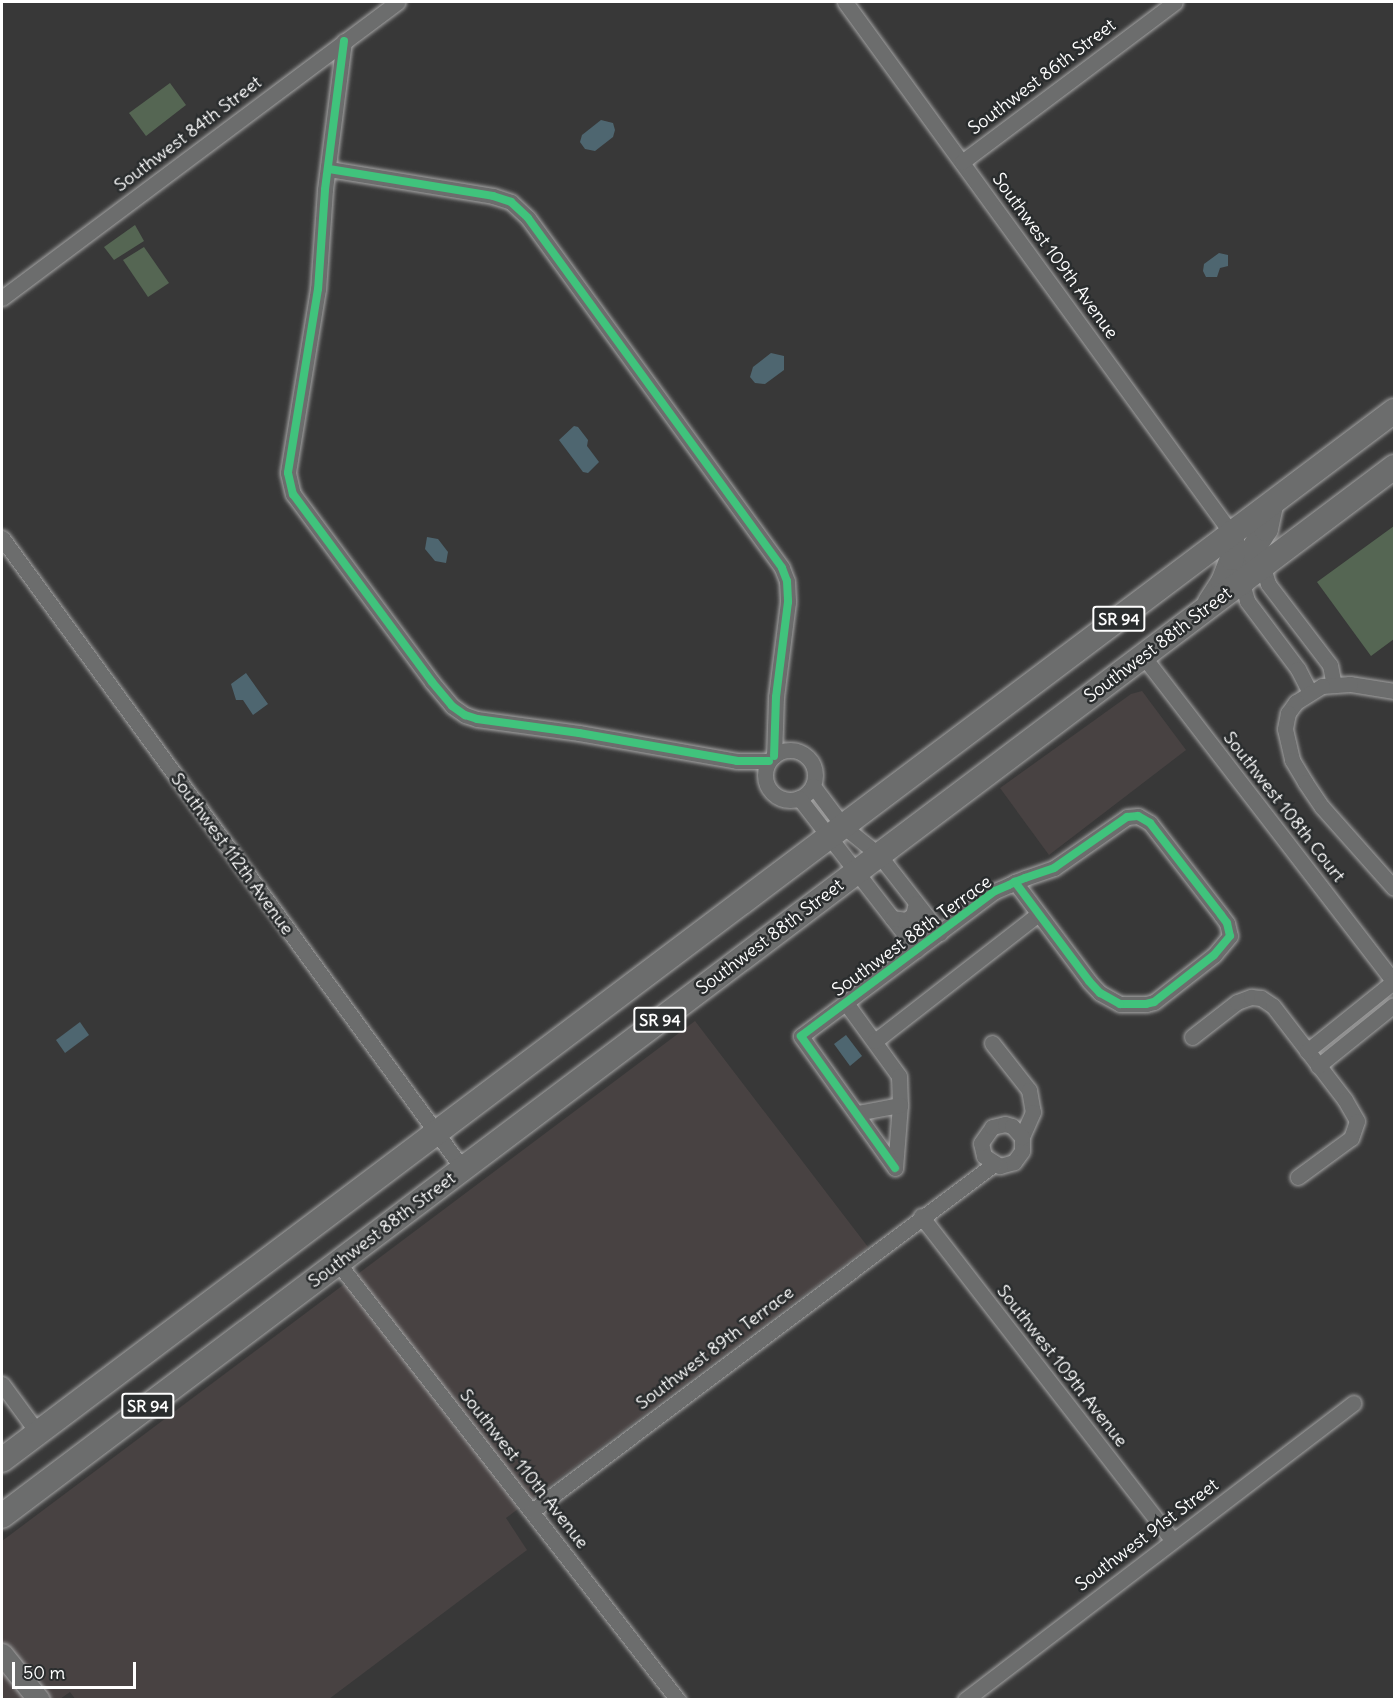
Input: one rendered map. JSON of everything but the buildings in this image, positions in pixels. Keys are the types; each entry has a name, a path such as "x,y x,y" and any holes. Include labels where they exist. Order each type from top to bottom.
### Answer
{"main road":[{"name":"SR 94","path":"2,1460 1395,411"},
{"name":"Southwest 88th Street","path":"2,1516 1395,467"},
{"path":"1242,582 1252,551 1266,529 1271,505"},
{"path":"1206,609 1223,582 1232,558 1232,534"}],"street":[{"name":"Southwest 84th Street","path":"2,298 397,2"},
{"name":"Southwest 109th Avenue","path":"845,2 1232,534"},
{"name":"Southwest 86th Street","path":"962,162 1175,2"},
{"path":"344,41 318,289 288,473 293,494 432,682 453,706 465,715 477,719 579,733 737,761 772,758 788,750 796,750 809,757 815,771 813,786 857,872 917,950"},
{"path":"329,169 493,196 511,202 528,218 758,531 784,572 788,602 773,730 772,758 765,776 771,790 784,799 799,798 813,786"},
{"name":"Southwest 112th Avenue","path":"2,538 463,1169"},
{"path":"1266,564 1265,574 1268,584 1329,665 1334,685"},
{"path":"1242,582 1247,601 1283,649 1304,680 1309,692"},
{"path":"1283,649 1306,634"},
{"name":"Southwest 108th Court","path":"1143,656 1394,981"},
{"path":"1395,690 1334,685 1309,692 1292,707 1286,721 1287,745 1292,760 1322,807 1395,888"},
{"path":"799,798 836,831 879,855 940,933"},
{"name":"Southwest 88th Terrace","path":"857,1113 801,1036 995,891 1054,868 1127,817 1138,816 1150,823 1227,923 1230,936 1214,955 1154,1002 1120,1004 1100,993 1038,914"},
{"path":"875,1041 1038,914 1015,882"},
{"path":"892,918 906,920 913,915 916,903"},
{"path":"1307,1051 1394,981"},
{"path":"1192,1037 1237,1002 1251,996 1261,998 1273,1006 1355,1116 1356,1126 1347,1143 1298,1177"},
{"path":"846,1004 899,1076 900,1105 895,1167 857,1113 900,1105"},
{"path":"1318,1066 1395,1005"},
{"path":"1360,1008 1371,1023"},
{"path":"992,1044 1032,1097 1033,1112 1022,1137 1023,1151 1019,1157 1007,1165 994,1164 982,1150 981,1143 987,1131 1005,1124 1012,1126 1022,1137"},
{"name":"Southwest 89th Terrace","path":"532,1511 921,1216 994,1164"},
{"name":"Southwest 109th Avenue","path":"921,1216 1172,1540"},
{"name":"Southwest 110th Avenue","path":"338,1263 678,1700"},
{"path":"2,1384 38,1433"},
{"name":"Southwest 91st Street","path":"965,1700 1354,1403"},
{"path":"2,1654 39,1700"}],"shaded area":[{"path":"1142,691 1186,750 1049,855 1000,788 1131,694"},
{"path":"695,1021 868,1247 506,1518 527,1550 329,1699 76,1700 70,1692 60,1699 2,1700 2,1541"}],"green space":[{"path":"170,83 186,105 146,136 129,113"},
{"path":"135,225 144,241 114,260 104,247"},
{"path":"144,247 169,283 148,297 123,260"},
{"path":"1394,526 1394,639 1371,656 1317,582"}],"water":[{"path":"601,120 613,123 615,130 613,137 595,151 585,149 580,142 582,135"},
{"path":"1219,253 1228,255 1228,266 1220,268 1217,277 1206,277 1203,271 1204,264"},
{"path":"771,353 784,356 784,370 765,384 755,383 750,377 753,367"},
{"path":"574,426 578,427 588,440 587,446 599,462 588,473 583,472 559,440"},
{"path":"427,537 438,539 448,552 446,563 435,561 425,549"},
{"path":"246,673 268,704 253,715 243,700 236,700 231,684"},
{"path":"80,1022 89,1035 65,1053 56,1040"},
{"path":"846,1035 862,1056 850,1066 834,1044"}],"cycle path":[{"path":"344,41 325,190 318,289 288,473 293,494 432,682 452,706 465,715 477,719 579,733 737,761 769,761"},
{"path":"329,169 493,196 511,202 528,218 782,568 787,581 788,602 776,697 774,756"},
{"path":"895,1168 801,1036 995,891 1015,882 1025,878 1054,868 1127,817 1138,816 1150,823 1221,915 1227,923 1230,936 1214,955 1154,1002 1120,1004 1100,993 1089,981 1015,882"}]}
